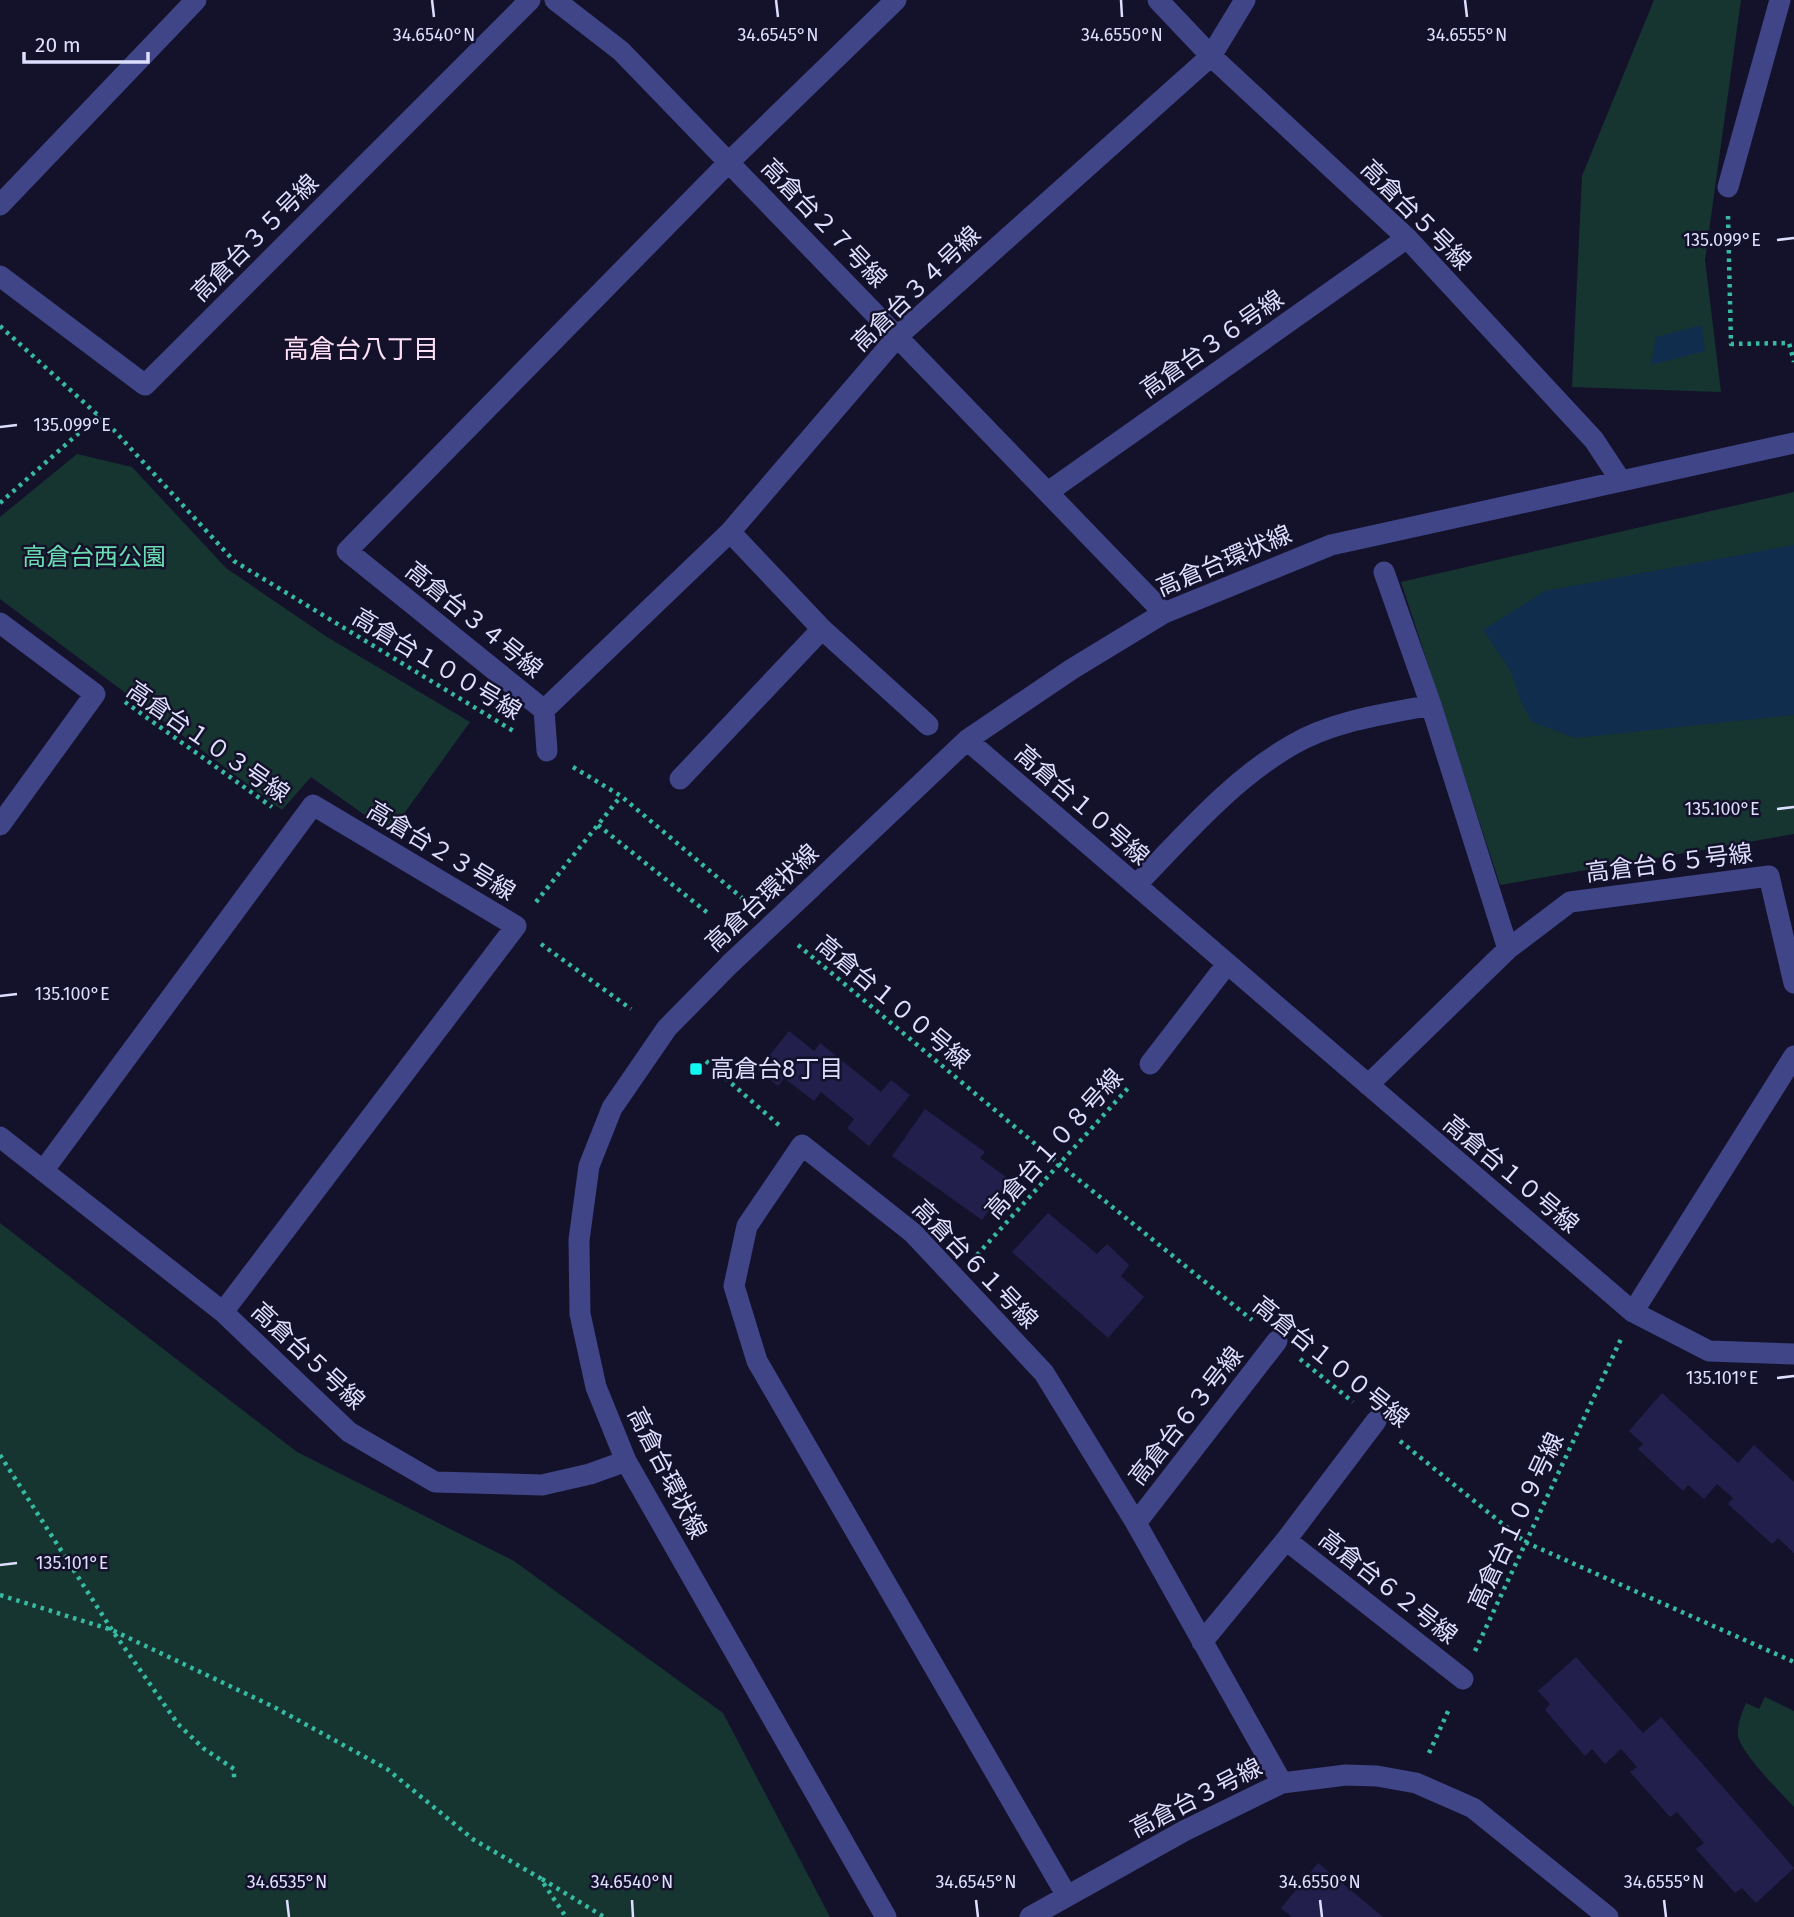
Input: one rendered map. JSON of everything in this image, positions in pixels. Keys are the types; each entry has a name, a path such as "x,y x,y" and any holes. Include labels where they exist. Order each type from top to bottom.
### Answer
{"street":[{"path":"0,205 195,0"},
{"name":"高倉台３５号線","path":"0,276 145,385 530,0"},
{"name":"高倉台２７号線","path":"555,0 621,51 1164,613"},
{"name":"高倉台３４号線","path":"896,0 729,162 347,551 544,710 730,531 898,336 1211,56 1245,0"},
{"name":"高倉台５号線","path":"1158,0 1211,56 1407,239 1594,440 1621,481"},
{"path":"1727,187 1780,0"},
{"name":"高倉台３６号線","path":"1048,492 1407,239"},
{"name":"高倉台環状線","path":"886,1917 626,1461 596,1387 580,1314 579,1240 589,1166 612,1108 667,1028 731,963 967,740 1072,669 1164,613 1331,545 1794,443"},
{"path":"730,531 822,629 928,725"},
{"path":"1384,572 1431,705 1508,949"},
{"path":"0,623 95,694 0,825"},
{"path":"680,779 822,629"},
{"path":"1136,885 1227,792 1292,744 1350,721 1431,705"},
{"path":"544,710 547,751"},
{"name":"高倉台１０号線","path":"967,740 1633,1312 1709,1351 1794,1354"},
{"name":"高倉台２３号線","path":"43,1171 313,805 516,926 223,1312"},
{"name":"高倉台６５号線","path":"1368,1085 1508,949 1570,902 1769,876 1794,983"},
{"path":"1150,1064 1227,964"},
{"path":"1633,1312 1794,1056"},
{"name":"高倉台５号線","path":"0,1137 223,1312 349,1432 435,1482 542,1485 590,1474 626,1461"},
{"path":"802,1145 747,1226 734,1286 757,1361 1067,1896"},
{"name":"高倉台６１号線","path":"802,1145 913,1233 1044,1373 1136,1523 1282,1783"},
{"name":"高倉台６３号線","path":"1136,1523 1277,1341"},
{"path":"1286,1540 1376,1421"},
{"name":"高倉台６２号線","path":"1202,1642 1286,1540 1463,1679"},
{"name":"高倉台３号線","path":"1030,1917 1184,1831 1282,1783 1346,1775 1377,1776 1416,1783 1473,1808 1608,1917"}],"path":[{"path":"1727,187 1731,344 1789,343 1794,362"},
{"name":"高倉台１００号線","path":"0,326 98,416 234,561 621,796 749,904"},
{"path":"0,503 98,416"},
{"name":"高倉台１０３号線","path":"95,694 116,696 298,826"},
{"path":"621,796 516,926 631,1009"},
{"path":"598,825 709,914"},
{"name":"高倉台１００号線","path":"792,939 1058,1163 1525,1542 1794,1662"},
{"path":"706,1061 802,1145"},
{"name":"高倉台１０８号線","path":"956,1279 1150,1064"},
{"name":"高倉台１０９号線","path":"1416,1783 1633,1312"},
{"path":"0,1454 112,1630 178,1724 203,1748 234,1769 234,1783"},
{"path":"0,1595 112,1630 274,1707 387,1769 474,1840 604,1917"},
{"path":"540,1878 566,1917"}],"green space":[{"path":"1654,0 1741,0 1705,260 1721,392 1572,387 1582,176"},
{"name":"高倉台西公園","path":"77,454 132,467 226,568 327,637 470,722 390,833 311,777 282,810 0,599 0,517"},
{"path":"1794,492 1794,834 1500,885 1401,582"},
{"path":"0,1223 297,1452 514,1561 723,1713 830,1917 0,1917"},
{"path":"1765,1697 1794,1711 1794,1807 1746,1752 1738,1736 1741,1714 1746,1703 1759,1709"}],"water":[{"path":"1702,325 1705,351 1651,365 1656,337"},
{"path":"1794,545 1794,715 1575,738 1532,722 1522,704 1510,670 1483,630 1545,591"}],"building":[{"path":"789,1031 814,1051 820,1043 881,1092 891,1080 910,1095 869,1146 847,1128 854,1119 821,1092 814,1101 784,1078 778,1086 758,1070"},
{"path":"925,1109 985,1152 980,1158 1010,1180 982,1220 892,1156"},
{"path":"1048,1213 1097,1254 1107,1244 1129,1265 1121,1276 1144,1297 1108,1338 1012,1252"},
{"path":"1662,1393 1738,1463 1754,1445 1794,1482 1794,1553 1778,1538 1772,1544 1728,1504 1733,1498 1717,1484 1704,1499 1688,1485 1683,1491 1638,1449 1643,1444 1629,1431"},
{"path":"1576,1657 1643,1733 1661,1717 1794,1868 1756,1903 1742,1888 1735,1893 1696,1849 1704,1843 1677,1812 1670,1817 1630,1772 1637,1767 1621,1749 1605,1764 1592,1749 1585,1756 1545,1710 1550,1704 1538,1691"},
{"path":"1318,1863 1383,1917 1292,1917 1281,1908"}],"place":[{"name":"高倉台8丁目","path":"696,1069"}],"district":[{"name":"高倉台八丁目","path":"361,349"}]}
